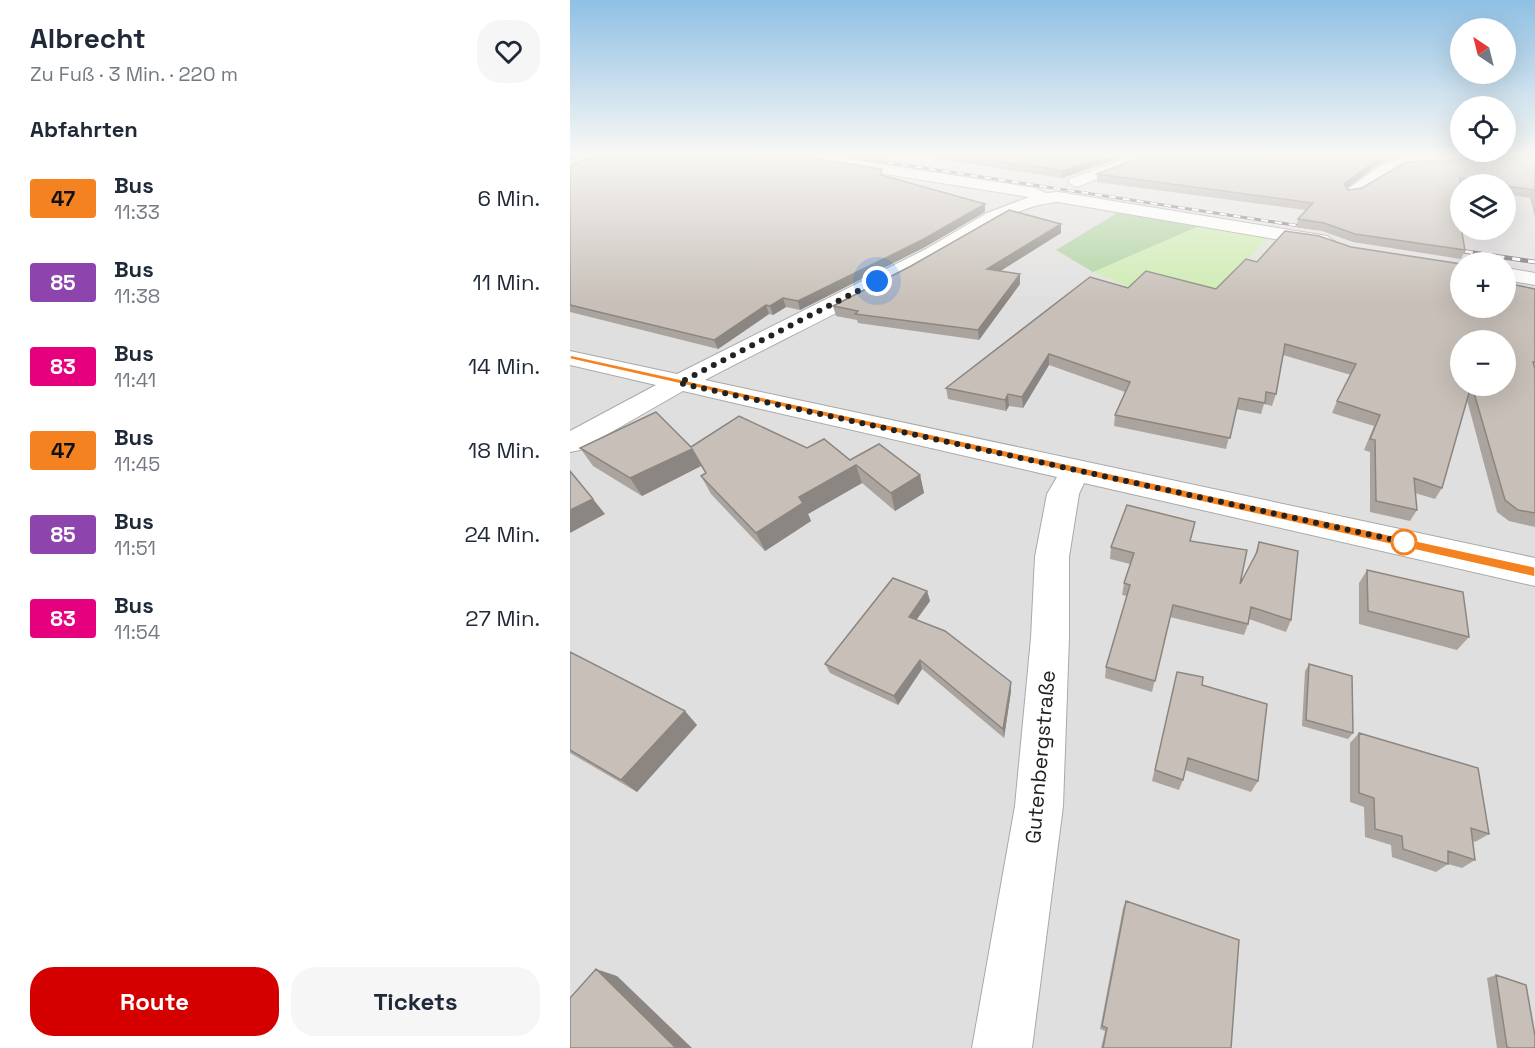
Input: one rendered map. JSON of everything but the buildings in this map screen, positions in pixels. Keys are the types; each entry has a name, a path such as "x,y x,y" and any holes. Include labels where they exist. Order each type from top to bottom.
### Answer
{"street":[{"path":"570,443 679,383 933,253 963,234 1024,205"},
{"path":"1108,205 1309,237 1347,249"},
{"path":"1516,276 1535,279"},
{"path":"570,358 1535,572"},
{"name":"Gutenbergstraße","path":"1002,1048 1039,806 1050,638 1052,557 1064,494 1076,469"}],"shaded area":[{"path":"570,205 1143,205 1450,253 1450,318 1516,318 1516,263 1535,266 1535,1048 570,1048"},
{"path":"1142,205 1182,205 1495,252 1450,253"},
{"path":"1182,205 1450,205 1450,240 1516,240 1516,205 1535,205 1535,258 1516,255 1516,252 1495,252"},
{"path":"1516,255 1535,258 1535,266 1516,263"}],"green space":[{"path":"1122,210 1206,223 1093,272 1056,250"},
{"path":"1206,223 1273,234 1194,314 1093,272"}],"railway":[{"path":"1163,205 1313,228"},
{"path":"1449,249 1535,262"}],"bus line":[{"name":"47","path":"570,358 1535,572"}],"route":[{"path":"877,281 679,383 1406,543 1404,542"}]}
